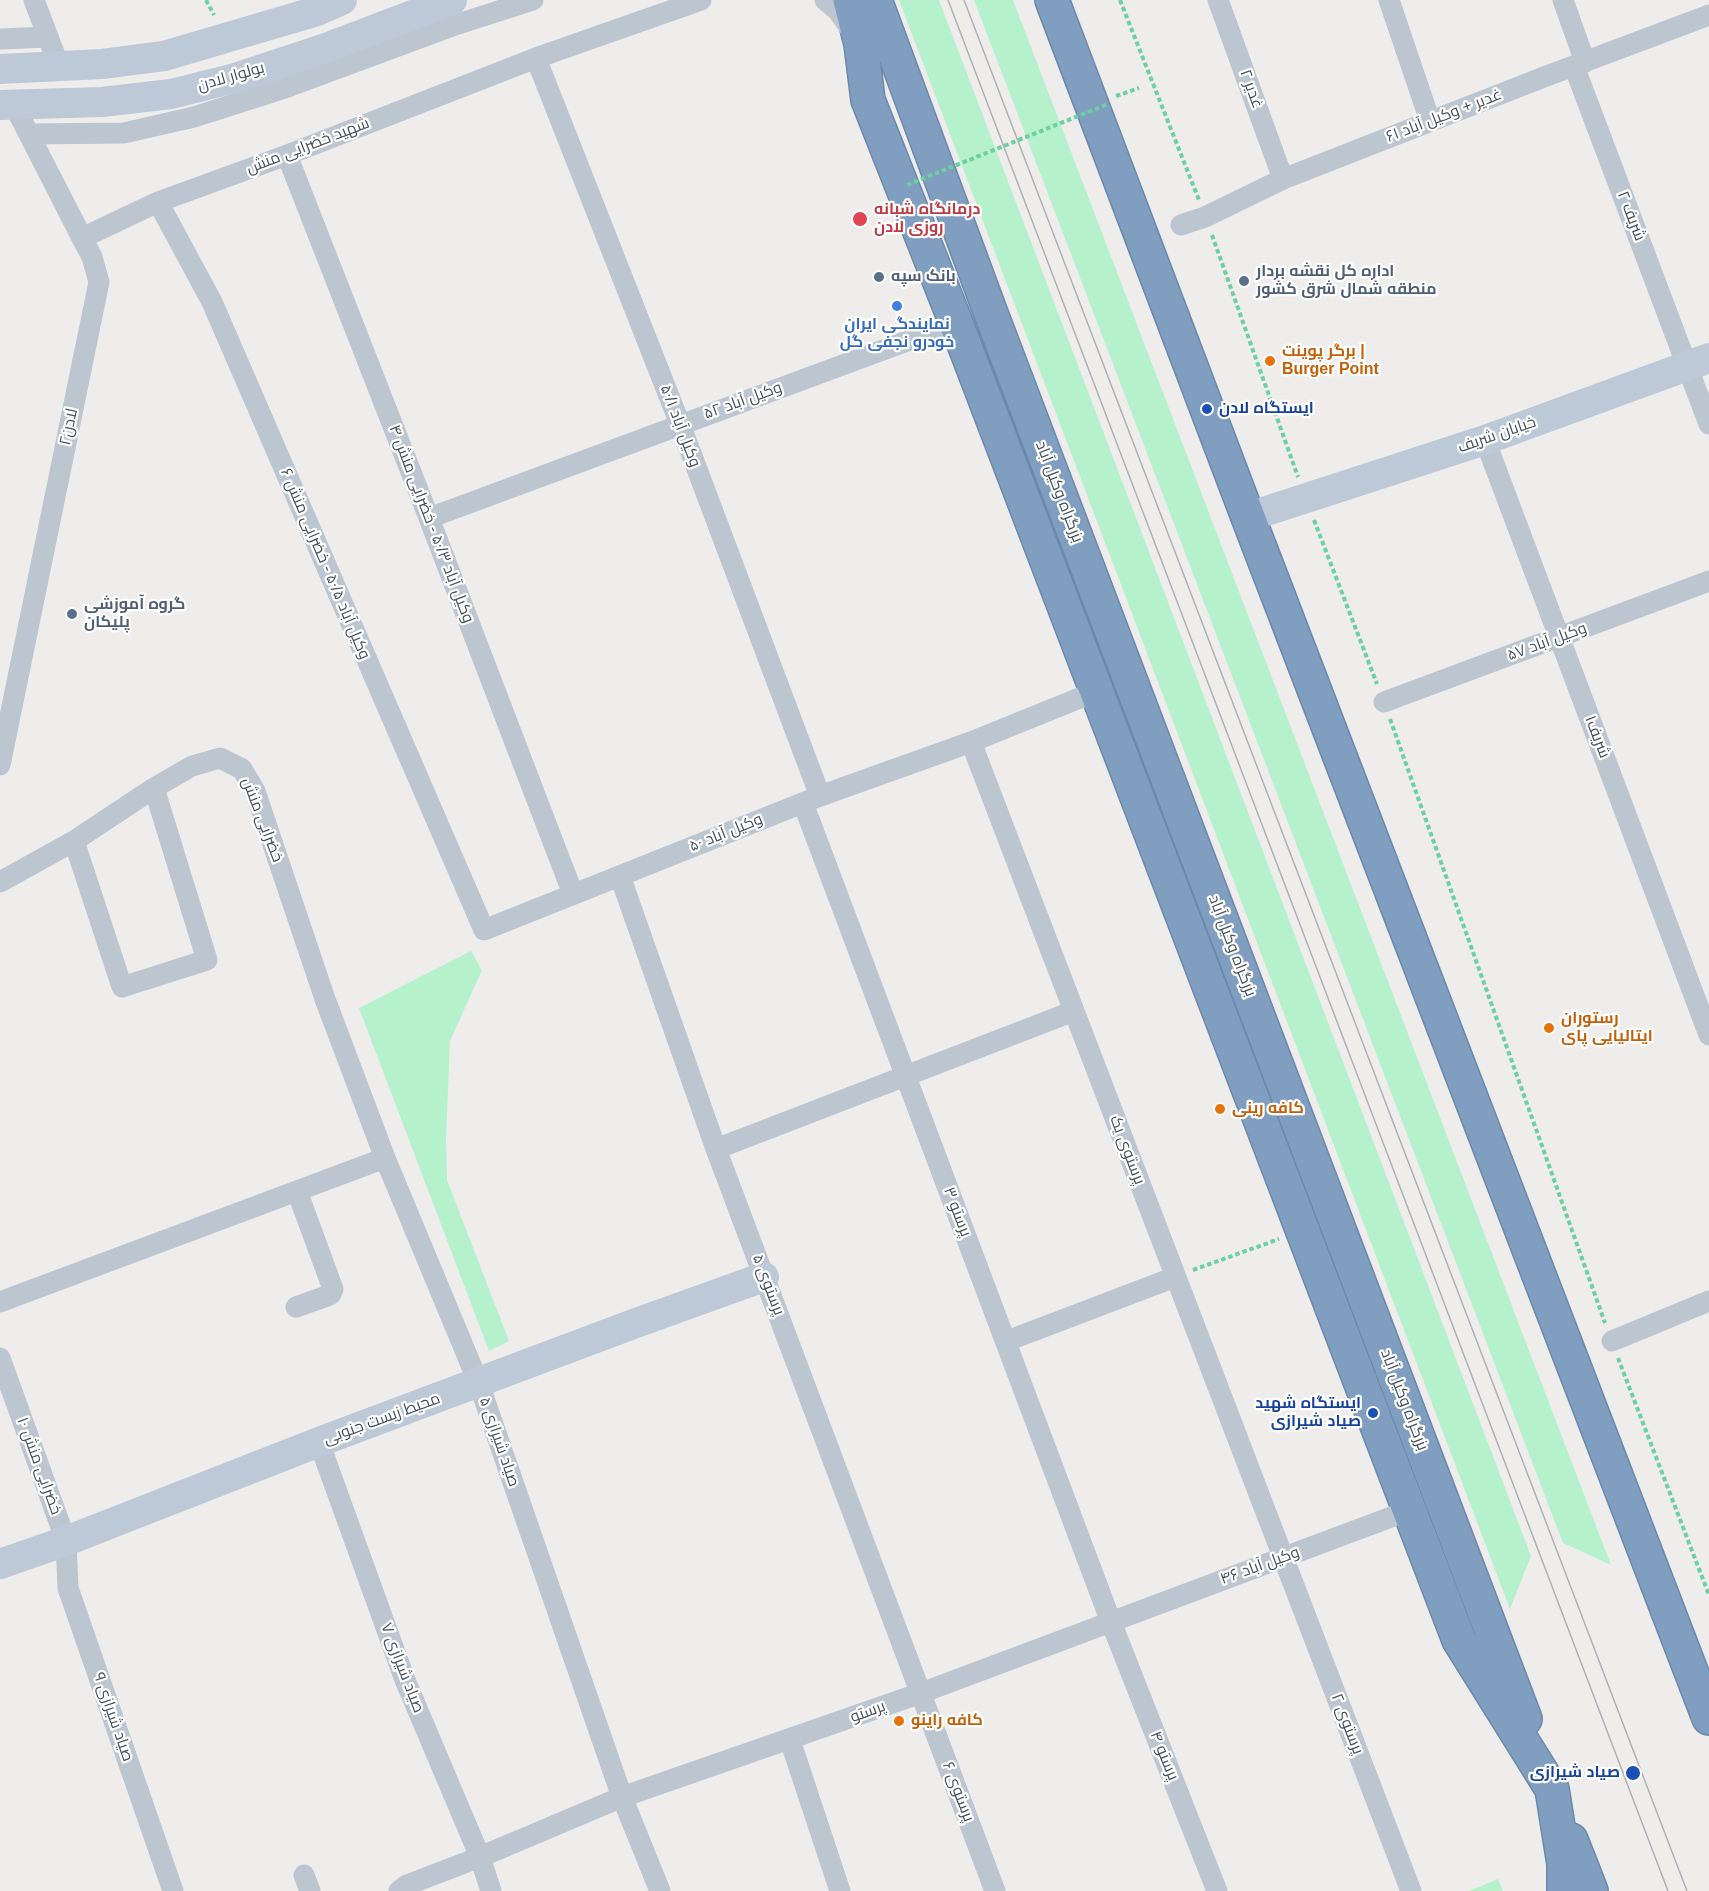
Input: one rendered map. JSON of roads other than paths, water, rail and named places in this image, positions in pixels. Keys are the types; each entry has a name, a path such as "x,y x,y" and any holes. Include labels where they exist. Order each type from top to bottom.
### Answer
{"highway":[{"path":"852,0 875,40 868,100 1076,634 1459,1641 1552,1789 1564,1864 1564,1891"},
{"name":"بزرگراه وکیل آباد","path":"876,0 875,40 1086,562 1591,1891"},
{"path":"1052,0 1248,517 1706,1705"},
{"path":"1076,634 1086,562"}],"street":[{"path":"34,0 59,66"},
{"path":"48,37 1,37 7,69 102,64 164,56 317,11 342,0"},
{"name":"بولوار لادن","path":"7,105 102,102 171,94 235,78 324,49 452,0"},
{"path":"30,134 124,133 194,117 285,88 458,24 533,0"},
{"name":"شهید خضرایی منش","path":"82,237 158,202 287,155 536,58 701,0"},
{"path":"825,0 875,40 908,178"},
{"name":"غدیر ۲","path":"1218,0 1283,179"},
{"path":"1389,0 1430,121"},
{"name":"شریف ۲","path":"1563,0 1579,64 1698,362 1709,424"},
{"name":"غدیر + وکیل آباد ۶۱","path":"1182,225 1205,217 1283,179 1709,15"},
{"name":"وکیل آباد ۵۰/۱","path":"536,58 680,424 811,799"},
{"name":"لادن۲","path":"0,765 99,282 92,257 30,134 7,105"},
{"name":"وکیل آباد ۵۰/۳ - خضرایی منش ۴","path":"287,155 573,894"},
{"name":"وکیل آباد ۵۰/۵ - خضرایی منش ۶","path":"158,202 212,302 484,930"},
{"name":"۵۲ وکیل آباد","path":"429,518 956,323"},
{"name":"خیابان شریف","path":"1248,517 1485,440 1698,362"},
{"name":"شریف١","path":"1485,440 1709,1035"},
{"name":"۵۷ وکیل آباد","path":"1384,702 1709,581"},
{"name":"۵۰ وکیل آباد","path":"484,930 811,799 971,742 1097,691"},
{"name":"پرستوی یک","path":"971,742 1282,1558"},
{"name":"خضرایی منش","path":"0,882 75,841 154,788 192,766 220,758 242,769 255,791 325,999"},
{"path":"75,841 122,987 207,960 154,788"},
{"name":"پرستو ۳","path":"811,799 905,1076 1007,1341 1111,1622"},
{"name":"پرستوی ۵","path":"620,876 716,1149 921,1693"},
{"name":"صیاد شیرازی ۵","path":"325,999 385,1158 479,1384 622,1797 660,1891"},
{"path":"716,1149 1074,1011"},
{"path":"0,1302 385,1158"},
{"path":"296,1307 327,1296 333,1288 297,1191"},
{"name":"محیط زیست جنوبی","path":"0,1564 66,1541 319,1442 764,1277"},
{"path":"1007,1341 1175,1277"},
{"path":"1612,1341 1709,1301"},
{"name":"خضرایی منش ۱۰","path":"0,1358 66,1541"},
{"name":"صیاد شیرازی ۷","path":"319,1442 405,1680 480,1857 491,1891"},
{"name":"۴۶ وکیل آباد","path":"1111,1622 1410,1510"},
{"name":"صیاد شیرازی ۹","path":"66,1541 68,1588 173,1891"},
{"name":"پرستوی ۲","path":"1282,1558 1412,1891"},
{"name":"پرستو","path":"399,1891 407,1885 622,1797 790,1740 1111,1622"},
{"name":"پرستو ۴","path":"1111,1622 1217,1891"},
{"name":"پرستوی ۶","path":"921,1693 995,1891"},
{"path":"790,1740 840,1891"}],"tram line":[{"path":"948,0 1668,1891"},
{"path":"964,0 1687,1891"}],"place":[{"name":"درمانگاه شبانه روزی لادن","path":"860,219"},
{"name":"بانک سپه","path":"879,277"},
{"name":"اداره کل نقشه بردار منطقه شمال شرق کشور","path":"1244,281"},
{"name":"نمایندگی ایران خودرو نجفی گل","path":"897,306"},
{"name":"برگر پوینت | Burger Point","path":"1270,361"},
{"name":"ایستگاه لادن","path":"1207,409"},
{"name":"گروه آموزشی پلیکان","path":"72,614"},
{"name":"رستوران ایتالیایی پای","path":"1549,1028"},
{"name":"کافه رینی","path":"1220,1109"},
{"name":"ایستگاه شهید صیاد شیرازی","path":"1373,1413"},
{"name":"کافه راینو","path":"899,1721"},
{"name":"صیاد شیرازی","path":"1633,1773"}]}
